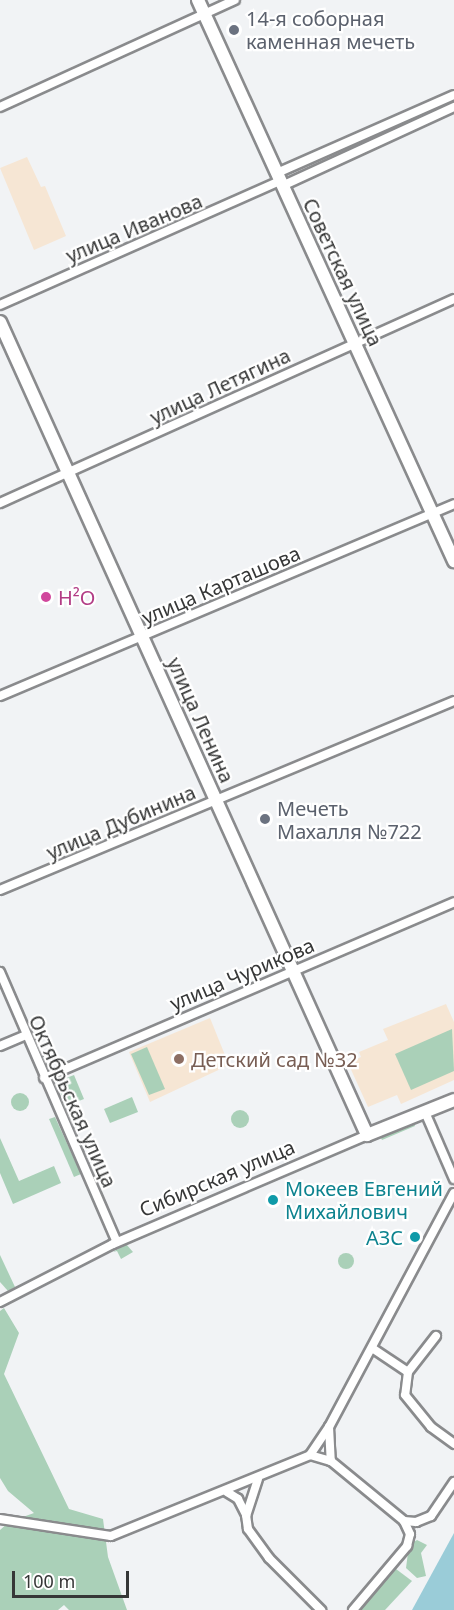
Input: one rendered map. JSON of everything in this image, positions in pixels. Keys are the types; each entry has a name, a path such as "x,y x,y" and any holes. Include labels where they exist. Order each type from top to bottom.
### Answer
{"street":[{"name":"Советская улица","path":"198,0 454,561"},
{"path":"0,106 235,0"},
{"name":"улица Иванова","path":"280,180 454,94"},
{"name":"улица Иванова","path":"0,305 280,180 454,107"},
{"name":"улица Летягина","path":"0,503 454,299"},
{"name":"улица Ленина","path":"0,322 295,970 367,1135"},
{"name":"улица Карташова","path":"0,696 454,504"},
{"name":"улица Дубинина","path":"0,890 454,700"},
{"name":"улица Чурикова","path":"44,1078 454,902"},
{"name":"Октябрьская улица","path":"0,972 117,1242"},
{"path":"0,1046 26,1035"},
{"name":"Сибирская улица","path":"0,1302 117,1242 454,1100"},
{"path":"425,1112 454,1179"},
{"path":"0,1519 98,1537 132,1529 227,1492 310,1455 329,1427 454,1193"},
{"path":"436,1336 408,1372 406,1398 431,1427 454,1444"},
{"path":"372,1348 408,1372"},
{"path":"329,1427 331,1461"},
{"path":"310,1455 331,1461 404,1521 410,1534 407,1546 353,1610"},
{"path":"246,1515 258,1479"},
{"path":"404,1521 416,1522 430,1516 454,1482"},
{"path":"227,1492 238,1499 256,1544 321,1610"}],"shaded area":[{"path":"27,157 41,187 45,186 66,236 34,250 0,168"},
{"path":"446,1004 454,1022 454,1080 401,1104 397,1095 368,1107 348,1063 361,1057 359,1052 388,1040 383,1029"},
{"name":"Детский сад №32","path":"210,1018 229,1065 150,1102 129,1052"}],"green space":[{"path":"452,1029 454,1071 411,1090 395,1054"},
{"path":"147,1047 165,1089 149,1095 131,1054"},
{"path":"74,1075 84,1099 66,1106 56,1082"},
{"path":"20,1093 26,1096 29,1102 26,1108 20,1111 14,1108 11,1102 14,1096"},
{"path":"132,1097 138,1112 110,1123 104,1109"},
{"path":"240,1110 246,1113 249,1119 246,1125 240,1128 234,1125 231,1119 234,1113"},
{"path":"55,1117 81,1174 74,1177 49,1119"},
{"path":"414,1122 415,1126 382,1140 380,1136"},
{"path":"0,1138 19,1181 54,1166 61,1183 13,1204 0,1173"},
{"path":"126,1244 133,1252 121,1259 117,1251 113,1252"},
{"path":"346,1253 354,1261 346,1269 338,1261"},
{"path":"0,1255 15,1287 8,1291 0,1282"},
{"path":"4,1308 19,1333 4,1374 69,1509 103,1519 108,1557 127,1610 69,1610 64,1605 58,1610 0,1610 0,1530 9,1522 34,1513 8,1491 0,1478 0,1311"},
{"path":"417,1540 427,1545 421,1553 426,1576 417,1578 406,1568 409,1545"},
{"path":"396,1569 412,1581 385,1610 358,1610"}],"water":[{"path":"454,1533 454,1610 412,1610"}],"place":[{"name":"14-я соборная каменная мечеть","path":"234,30"},
{"name":"H²O","path":"46,597"},
{"name":"Мечеть Махалля №722","path":"265,819"},
{"name":"Детский сад №32","path":"179,1059"},
{"name":"Мокеев Евгений Михайлович","path":"273,1200"},
{"name":"АЗС","path":"415,1237"}]}
